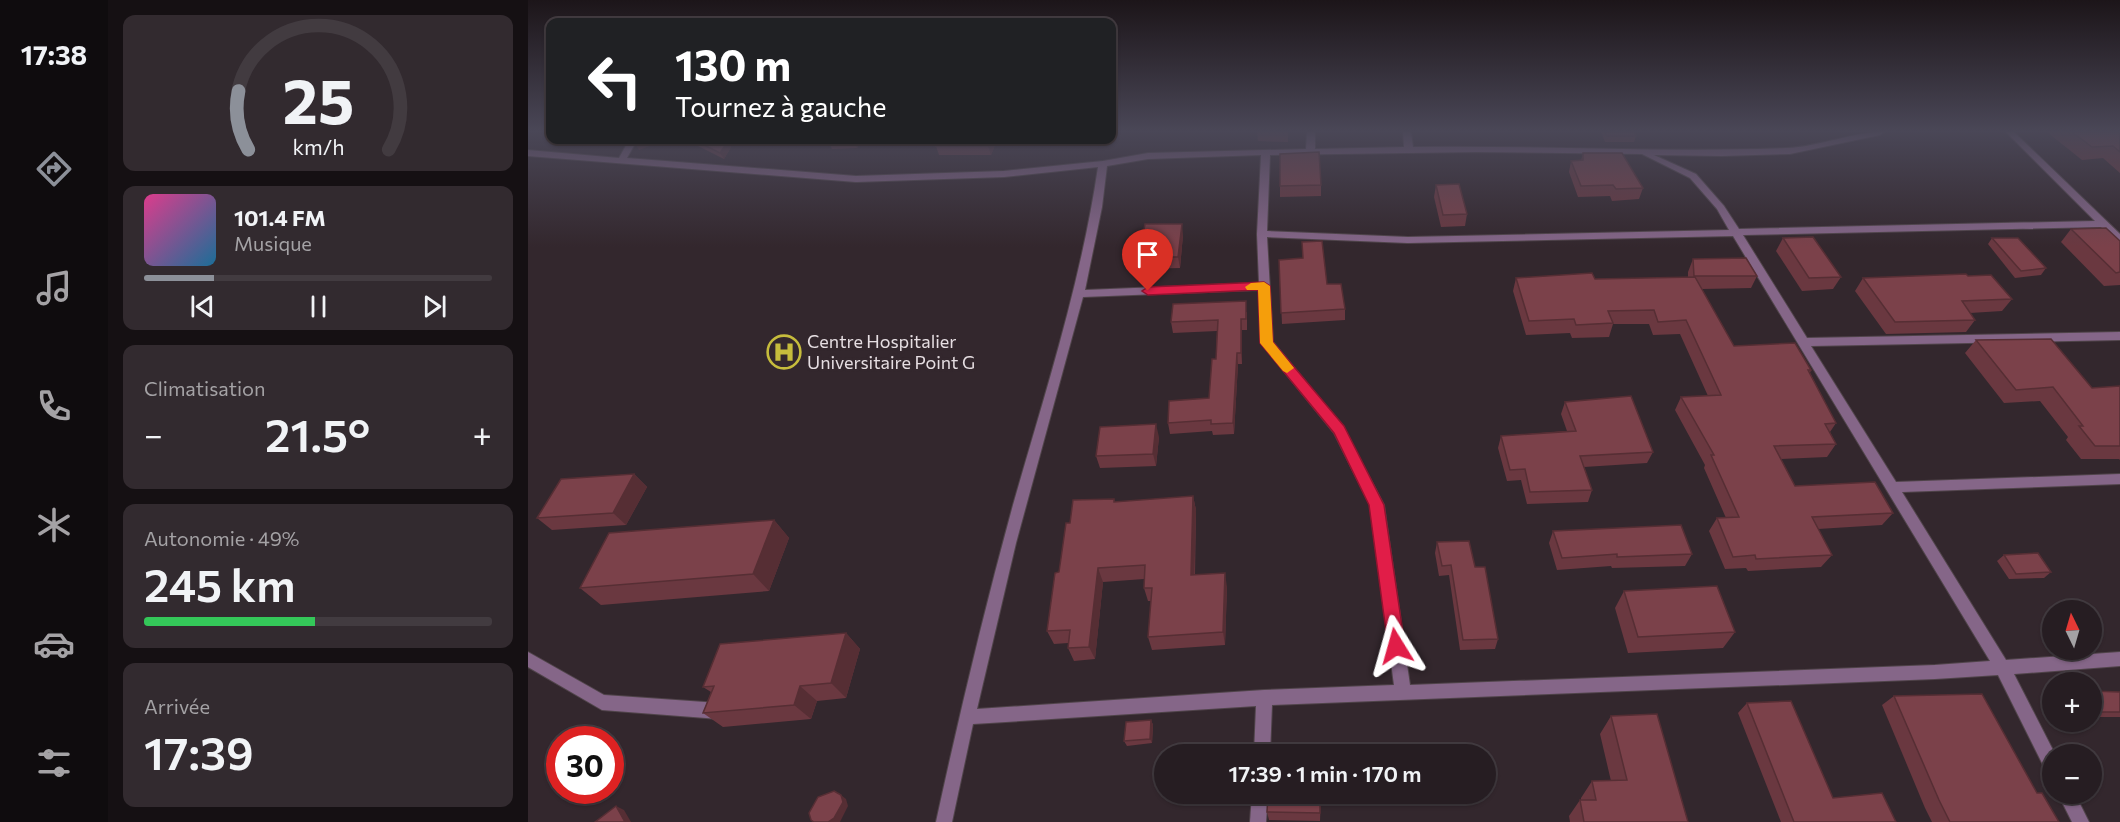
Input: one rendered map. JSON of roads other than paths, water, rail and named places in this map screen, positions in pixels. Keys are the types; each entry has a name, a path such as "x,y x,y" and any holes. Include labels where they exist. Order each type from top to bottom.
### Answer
{"street":[{"path":"750,170 856,179 1004,174 1040,170"},
{"path":"944,822 966,717 1019,507 1079,294 1102,170"},
{"path":"1265,170 1262,234 1267,343 1339,430 1377,505 1403,693"},
{"path":"1681,170 1693,176 1721,208 2003,668 2042,745"},
{"path":"2049,170 2120,240"},
{"path":"1262,234 1408,240 2104,224"},
{"path":"1079,294 1264,286"},
{"path":"1803,342 2120,336"},
{"path":"1892,487 2120,479"},
{"path":"528,659 602,702 719,711"},
{"path":"966,717 1264,698 2003,668 2120,659"},
{"path":"1262,744 1264,698"},
{"path":"1258,822 1259,804"},
{"path":"2071,804 2081,822"}],"place":[{"name":"Centre Hospitalier Universitaire Point G","path":"784,352"}]}
